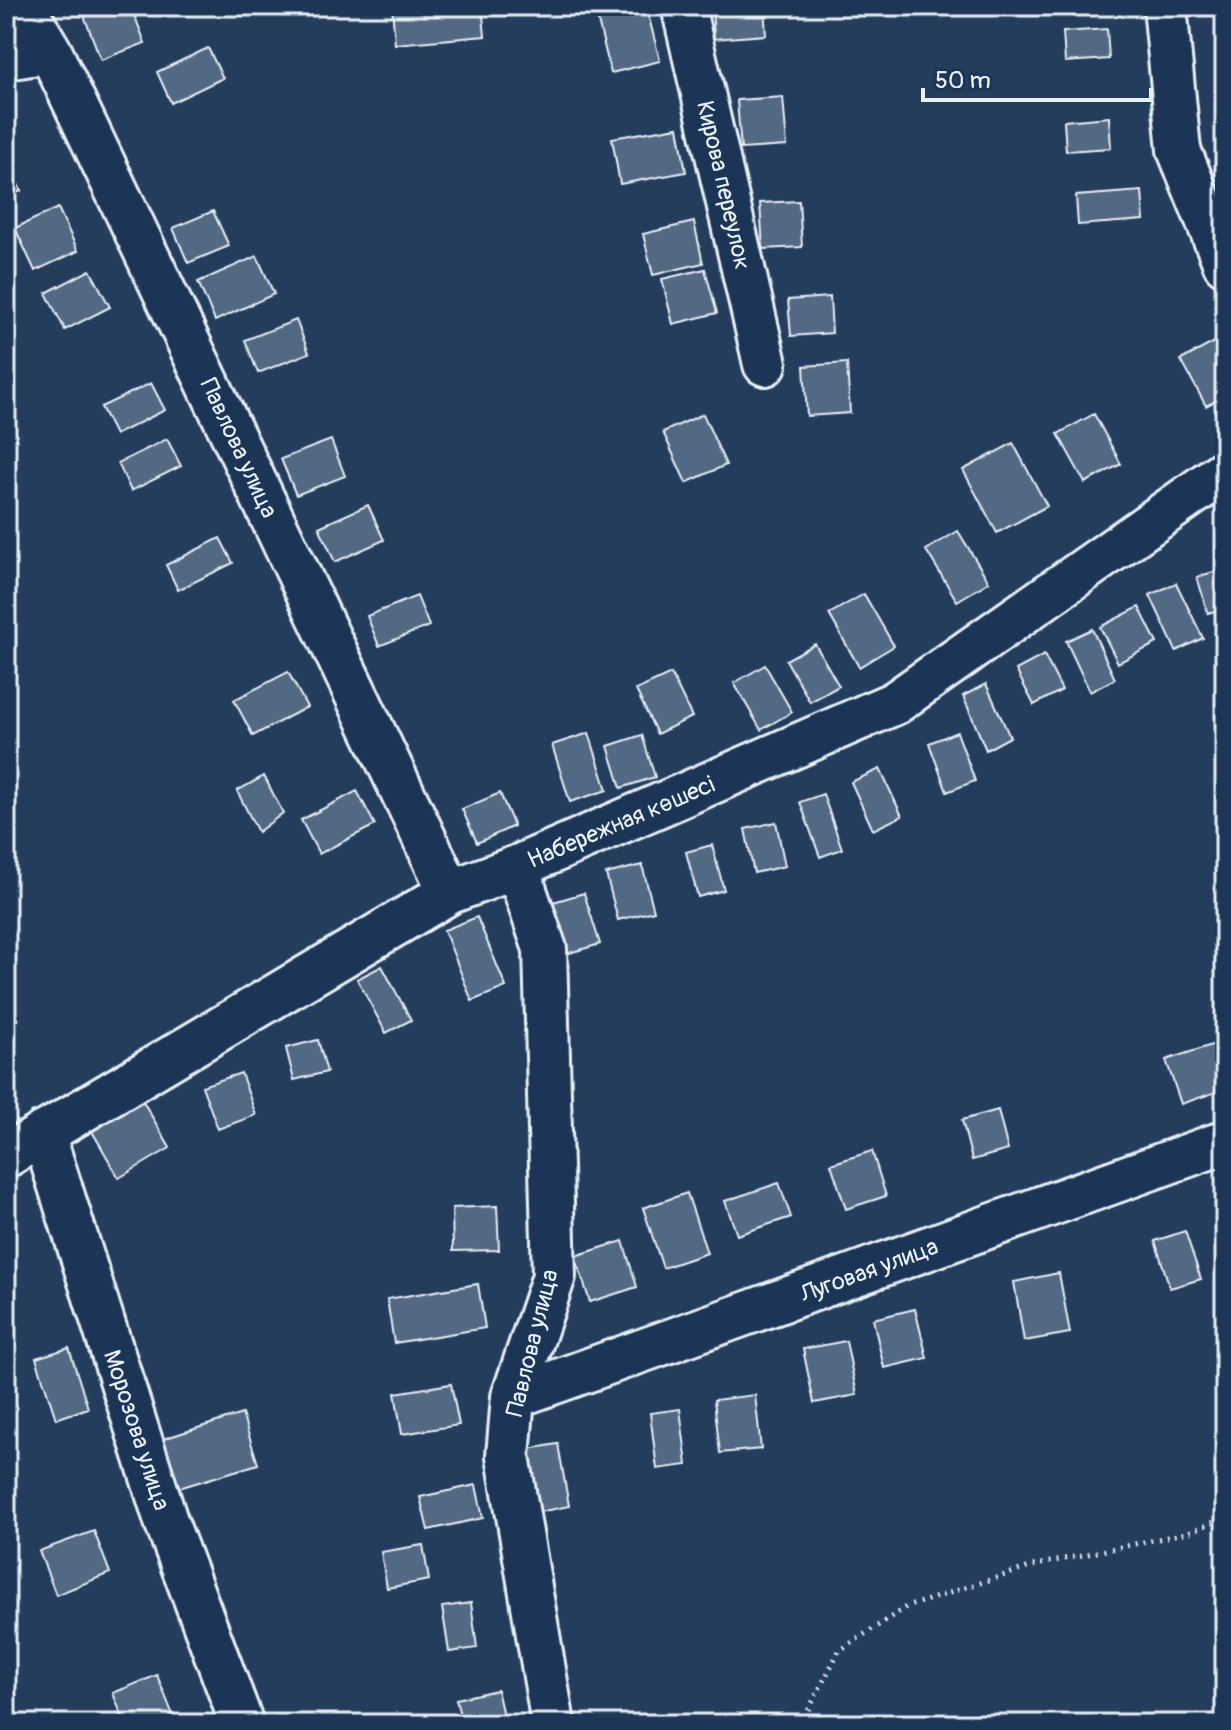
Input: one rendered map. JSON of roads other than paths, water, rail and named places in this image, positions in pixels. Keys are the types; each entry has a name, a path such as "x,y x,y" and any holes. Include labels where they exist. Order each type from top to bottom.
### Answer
{"street":[{"name":"Павлова улица","path":"23,6 50,51 450,892"},
{"name":"Кирова переулок","path":"683,6 765,364"},
{"path":"1165,6 1179,150 1225,264"},
{"path":"6,58 50,51"},
{"name":"Набережная көшесі","path":"6,1156 450,892 517,867 895,703 1225,471"},
{"name":"Павлова улица","path":"517,867 545,949 554,1276 513,1397 508,1456 553,1724"},
{"name":"Морозова улица","path":"43,1133 166,1521 242,1724"},
{"name":"Луговая улица","path":"513,1397 1225,1142"}]}
